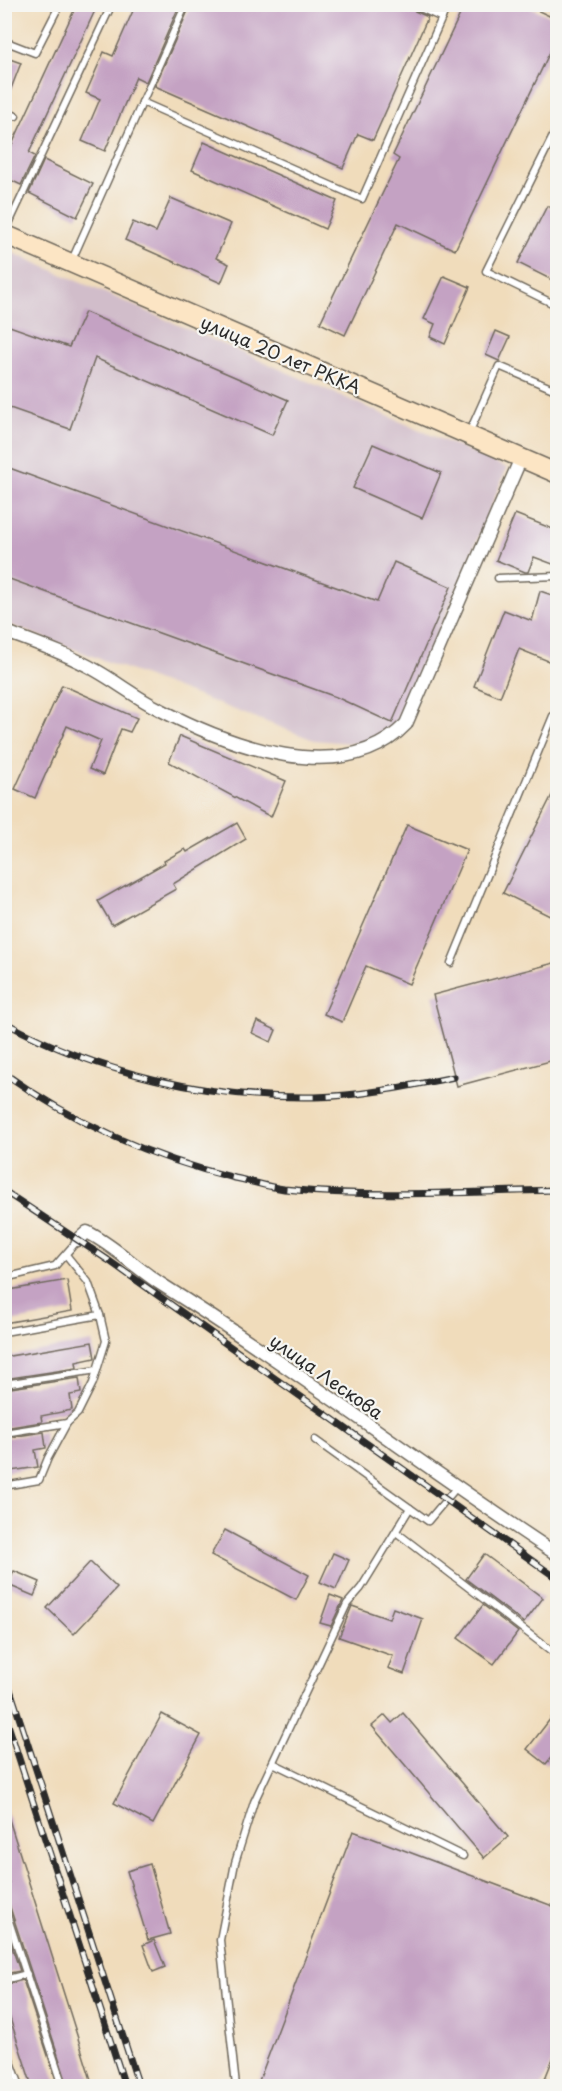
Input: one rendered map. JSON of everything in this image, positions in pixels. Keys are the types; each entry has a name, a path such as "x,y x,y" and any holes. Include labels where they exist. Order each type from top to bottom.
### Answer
{"main road":[{"name":"улица 20 лет РККА","path":"4,234 558,474"}],"street":[{"path":"4,631 96,670 157,708 207,733 259,751 306,758 351,754 391,740 406,724 521,459"},
{"name":"улица Лескова","path":"78,1240 87,1232 100,1239 147,1276 212,1316 456,1488 558,1555"}],"lane":[{"path":"4,41 35,53 60,4"},
{"path":"4,234 112,4"},
{"path":"71,263 186,4"},
{"path":"412,4 442,18"},
{"path":"142,102 362,200 448,4"},
{"path":"4,111 16,116"},
{"path":"558,126 486,271 558,306"},
{"path":"468,436 500,366 558,391"},
{"path":"498,578 558,576"},
{"path":"450,963 553,716 558,712"},
{"path":"4,1278 55,1266 67,1256 78,1240"},
{"path":"4,1486 39,1480 67,1423 78,1413 97,1370 106,1341 100,1315 88,1282 67,1256"},
{"path":"4,1332 100,1315"},
{"path":"4,1384 97,1370"},
{"path":"4,1434 67,1423"},
{"path":"315,1440 428,1521 456,1488"},
{"path":"236,2086 220,1940 235,1863 254,1802 347,1604 362,1588 410,1508"},
{"path":"396,1532 558,1656"},
{"path":"273,1763 463,1856"},
{"path":"4,1906 63,2086"},
{"path":"4,1980 27,1974"},
{"path":"4,2043 21,2086"}],"shaded area":[{"path":"4,249 507,468 403,718 391,733 362,744 314,740 5,623"}],"building":[{"path":"77,4 98,4 29,153 35,156 21,185 4,177 4,162"},
{"path":"136,4 180,4 146,82 136,77 105,151 82,141 100,99 86,93 104,52 113,56"},
{"path":"191,4 407,4 410,9 428,17 373,140 358,134 343,168 155,86"},
{"path":"465,4 524,4 558,20 558,35 455,250 398,223 345,335 320,323 399,159 393,155"},
{"path":"4,57 21,63 5,104 4,104"},
{"path":"204,142 337,201 325,229 192,170"},
{"path":"44,160 93,184 77,217 29,193"},
{"path":"171,198 231,224 216,258 229,264 221,283 125,240 133,222 156,232"},
{"path":"547,206 558,211 558,283 518,263"},
{"path":"444,276 470,287 445,344 430,337 435,324 424,319"},
{"path":"85,312 288,400 272,435 95,358 70,429 4,406 4,324 69,347"},
{"path":"496,331 510,337 499,361 486,355"},
{"path":"373,444 441,473 422,518 353,488"},
{"path":"4,466 377,602 394,562 451,587 392,723 336,697 4,577"},
{"path":"515,514 558,531 558,566 534,557 528,572 525,572 496,560"},
{"path":"540,591 558,597 558,665 519,649 500,697 474,686 504,610 532,621"},
{"path":"62,685 137,718 130,732 121,729 103,775 89,769 101,741 67,726 35,798 15,789"},
{"path":"180,736 286,781 271,817 169,762"},
{"path":"558,783 558,920 503,893"},
{"path":"237,823 246,839 173,884 176,889 112,925 98,901 185,849 187,852"},
{"path":"407,825 467,850 409,984 366,966 342,1022 324,1014"},
{"path":"558,962 558,1059 457,1086 433,995"},
{"path":"257,1021 276,1030 271,1042 252,1033"},
{"path":"67,1280 72,1311 4,1323 4,1291"},
{"path":"92,1342 95,1358 76,1362 77,1368 4,1379 4,1357"},
{"path":"79,1378 81,1393 70,1395 72,1410 41,1416 42,1422 4,1428 4,1389"},
{"path":"44,1432 46,1448 35,1450 38,1467 4,1472 4,1438"},
{"path":"225,1530 309,1575 296,1600 211,1555"},
{"path":"333,1553 349,1560 336,1589 320,1582"},
{"path":"484,1554 543,1598 524,1623 466,1579"},
{"path":"90,1562 117,1588 74,1634 47,1608"},
{"path":"14,1571 40,1582 34,1596 8,1585"},
{"path":"330,1595 343,1600 331,1626 320,1623"},
{"path":"483,1605 518,1632 494,1664 458,1638"},
{"path":"352,1606 389,1619 393,1608 423,1619 404,1674 388,1668 393,1656 339,1637"},
{"path":"558,1709 558,1749 546,1764 527,1749"},
{"path":"403,1713 508,1837 484,1858 372,1726 385,1715 392,1723"},
{"path":"162,1714 201,1735 153,1824 114,1803"},
{"path":"7,1813 93,2086 68,2086 9,1904 4,1901 4,1884 9,1884 4,1869 4,1814"},
{"path":"353,1831 558,1908 558,2046 542,2086 257,2086"},
{"path":"150,1864 170,1934 148,1940 127,1871"},
{"path":"4,1924 20,1971 4,1974"},
{"path":"154,1940 165,1967 153,1972 143,1945"},
{"path":"23,1980 58,2086 32,2086 4,2000 4,1985"}],"railway":[{"path":"4,1022 77,1056 115,1069 195,1088 235,1093 315,1097 350,1095 454,1077"},
{"path":"4,1073 58,1108 115,1137 204,1170 272,1187 318,1192 386,1194 558,1190"},
{"path":"4,1191 108,1260 558,1579"},
{"path":"4,1671 139,2086"},
{"path":"4,1712 125,2086"}]}
